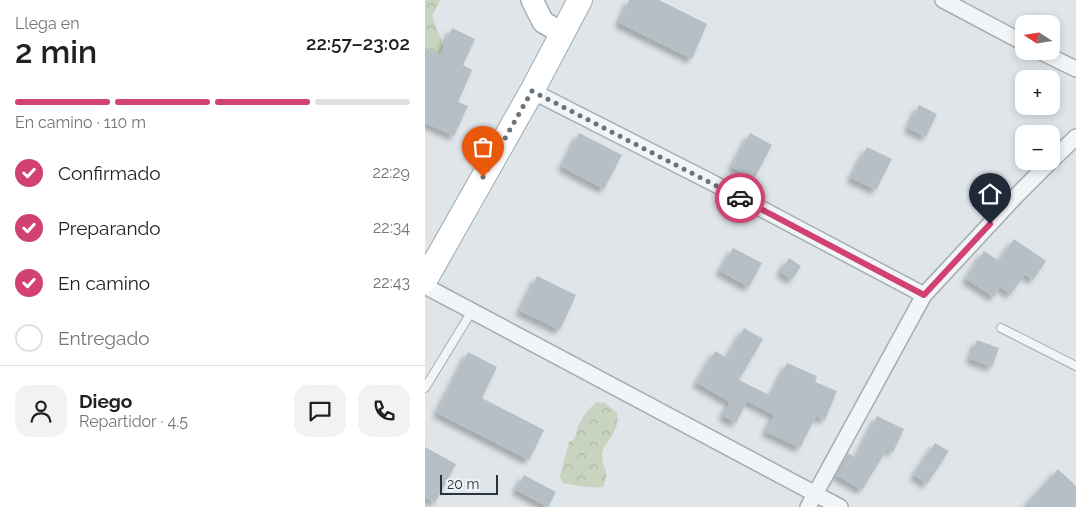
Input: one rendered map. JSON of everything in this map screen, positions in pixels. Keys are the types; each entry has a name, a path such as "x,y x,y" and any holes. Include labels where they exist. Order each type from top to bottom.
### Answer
{"main road":[{"path":"532,0 543,22 562,33"},
{"path":"425,280 581,0"}],"street":[{"path":"943,0 1015,38"},
{"path":"1058,60 1076,69"},
{"path":"532,91 709,181 924,295"},
{"path":"1060,152 1076,137"},
{"path":"811,501 924,295 1042,170"},
{"path":"425,286 811,501 840,507"}],"lane":[{"path":"425,388 471,311"},
{"path":"1001,328 1076,366"}],"green space":[{"path":"425,0 440,0 432,16 444,51 425,73"},
{"path":"597,402 605,403 617,413 618,421 603,451 602,461 606,477 603,487 563,483 560,476 569,442 575,438 580,422 586,413"}],"building":[{"path":"629,0 659,0 707,24 692,59 619,23"},
{"path":"452,28 475,39 463,65 472,70 458,102 468,106 454,136 425,123 425,48 440,55"},
{"path":"919,105 937,114 926,137 908,128"},
{"path":"579,133 622,155 604,189 562,167"},
{"path":"750,133 772,145 754,179 732,167"},
{"path":"867,147 892,159 876,190 851,178"},
{"path":"1014,239 1046,261 1033,280 1025,274 1011,294 1000,287 994,297 966,279 984,251 999,261"},
{"path":"733,248 762,263 749,287 720,271"},
{"path":"789,258 801,266 792,280 780,272"},
{"path":"537,276 576,295 560,330 520,311"},
{"path":"744,328 763,339 739,380 771,396 787,363 817,376 815,382 837,391 825,420 816,416 800,448 766,432 774,415 747,401 736,423 723,416 730,402 697,383 715,351 727,358"},
{"path":"977,340 999,348 992,367 970,359"},
{"path":"468,352 497,367 482,398 544,430 529,460 437,413"},
{"path":"877,416 904,429 893,452 887,449 862,490 836,475 848,453 856,458"},
{"path":"935,443 949,451 927,484 914,475"},
{"path":"425,447 456,464 435,503 425,497"},
{"path":"1058,469 1076,486 1076,507 1024,507"},
{"path":"524,475 556,492 548,507 516,490"}],"way so far":[{"path":"483,177 532,91 740,198"}],"route":[{"path":"740,198 924,295 990,224"}]}
